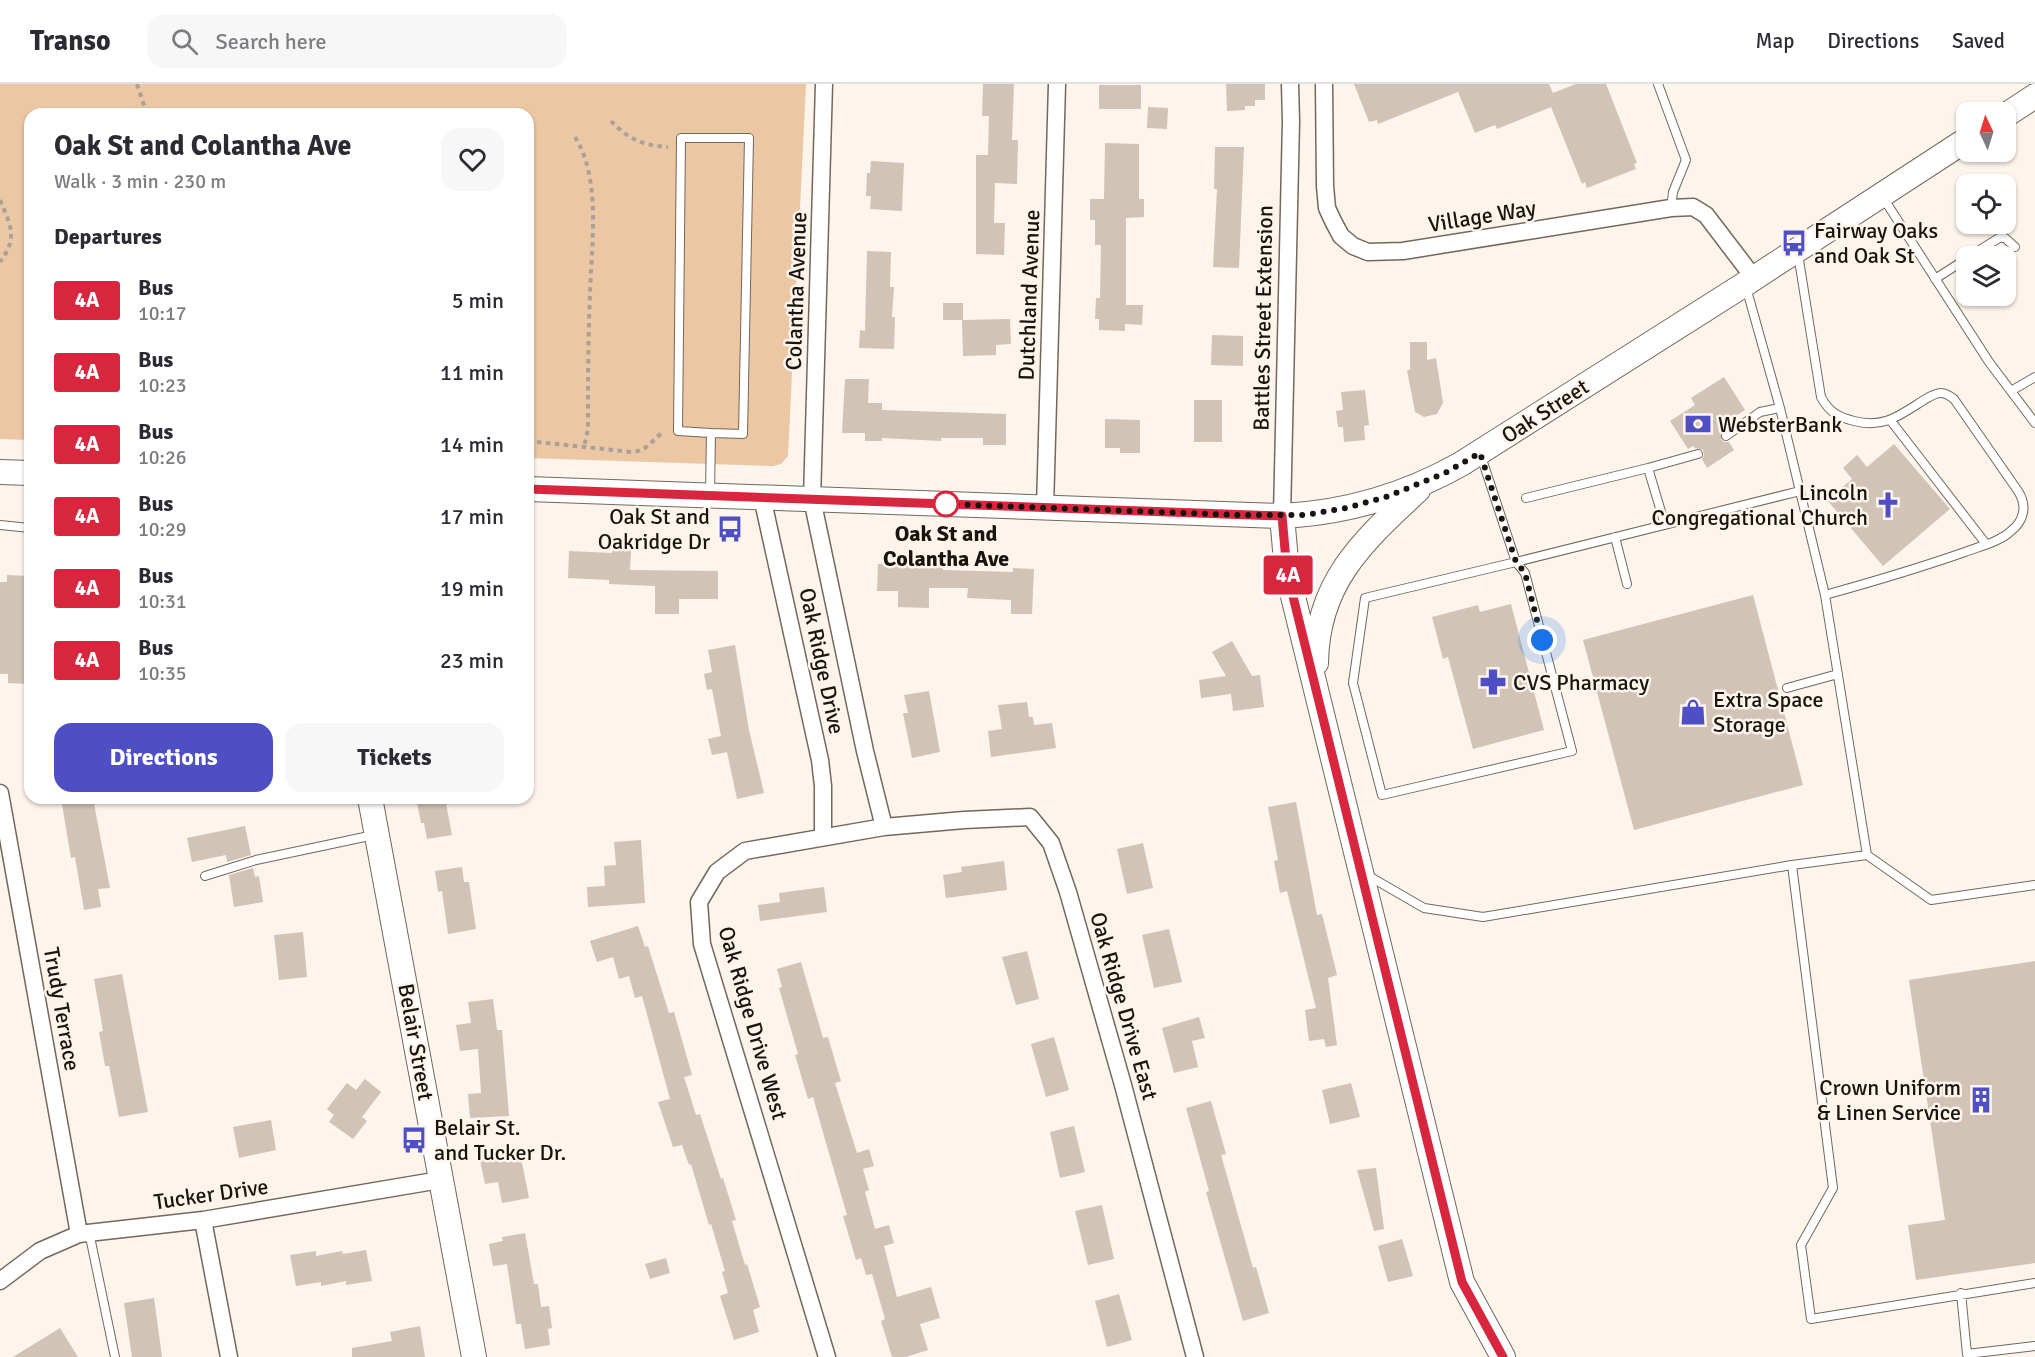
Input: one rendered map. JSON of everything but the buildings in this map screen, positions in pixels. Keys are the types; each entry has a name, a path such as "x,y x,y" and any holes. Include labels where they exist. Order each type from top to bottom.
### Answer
{"main road":[{"path":"2016,108 2035,96"},
{"name":"Oak Street","path":"534,489 1282,516 1305,515 1346,508 1427,482 1480,453 1956,147"},
{"path":"0,472 24,473"},
{"path":"1316,687 1316,659 1321,622 1342,571 1371,534 1427,482"},
{"path":"1282,516 1287,572 1462,1282 1503,1357"},
{"name":"Belair Street","path":"371,804 474,1357"}],"street":[{"name":"Colantha Avenue","path":"812,499 824,84"},
{"name":"Dutchland Avenue","path":"1045,508 1057,84"},
{"name":"Battles Street Extension","path":"1282,516 1290,84"},
{"name":"Village Way","path":"1324,84 1327,208 1341,236 1353,246 1368,252 1387,253 1671,208 1693,207 1706,215 1750,281"},
{"name":"Oak Ridge Drive","path":"762,497 820,760 823,786 823,837"},
{"name":"Oak Ridge Drive","path":"812,499 865,751 884,827"},
{"name":"Trudy Terrace","path":"0,793 84,1233"},
{"name":"Oak Ridge Drive East","path":"884,827 1030,816 1051,843 1068,892 1124,1085 1195,1357"},
{"name":"Oak Ridge Drive West","path":"821,1353 702,944 699,902 717,872 745,851 884,827"},
{"name":"Tucker Drive","path":"0,1281 40,1251 84,1233 203,1220 440,1180"},
{"path":"203,1220 229,1357"}],"lane":[{"path":"1658,84 1686,160 1673,192 1671,208"},
{"path":"681,138 749,138 743,434 678,431 680,147 681,138"},
{"path":"1882,196 1989,362 2035,423"},
{"path":"1986,246 1999,238 2005,238 2014,246"},
{"path":"1797,250 1821,398 1832,413 1864,424 1891,421 1933,395 1946,394 1954,399 2022,498 2024,515 2011,531 1986,544 1920,568 1825,596"},
{"path":"1935,279 1956,265"},
{"path":"1750,281 1825,596 1867,855"},
{"path":"2011,391 2035,377"},
{"path":"1726,436 1760,412 1780,408"},
{"path":"1891,421 1986,544"},
{"path":"710,495 711,433"},
{"path":"1480,453 1516,562 1525,573 1572,751 1382,795 1353,683 1365,598 1516,562 1800,491"},
{"path":"1526,498 1698,454"},
{"path":"1648,468 1665,525"},
{"path":"0,525 24,527"},
{"path":"1615,537 1627,584"},
{"path":"1787,688 1838,674"},
{"path":"205,876 256,860 377,834"},
{"path":"1361,872 1424,908 1483,917 1792,865 1867,855 1931,900 2035,885"},
{"path":"1792,865 1833,1188 1801,1245 1811,1319 1961,1293 2035,1283"},
{"path":"84,1233 115,1357"},
{"path":"1961,1293 1967,1354 2035,1346"}],"path":[{"path":"137,84 145,108"},
{"path":"610,121 622,133 635,141 656,146 680,147"},
{"path":"575,137 583,149 588,166 592,219 588,429 584,447"},
{"path":"0,200 9,220 12,236 9,249 0,262"},
{"path":"534,442 616,451 640,451 649,447 661,433 678,431"}],"shaded area":[{"path":"0,84 806,84 788,456 781,464 773,466 534,458 534,108 24,108 24,440 0,439"}],"bus line":[{"name":"4A","path":"534,489 1282,516 1287,572 1462,1282 1503,1357"}],"place":[{"name":"Fairway Oaks and Oak St","path":"1794,243"},
{"name":"WebsterBank","path":"1698,424"},
{"name":"Oak St and Colantha Ave","path":"946,504"},
{"name":"Lincoln Congregational Church","path":"1888,505"},
{"name":"Oak St and Oakridge Dr","path":"730,529"},
{"name":"CVS Pharmacy","path":"1493,682"},
{"name":"Extra Space Storage","path":"1693,712"},
{"name":"Crown Uniform & Linen Service","path":"1981,1100"},
{"name":"Belair St. and Tucker Dr.","path":"414,1140"}],"route":[{"path":"946,504 1238,515 1305,515 1346,508 1386,497 1427,482 1480,453 1516,562 1525,573 1542,640"}]}
